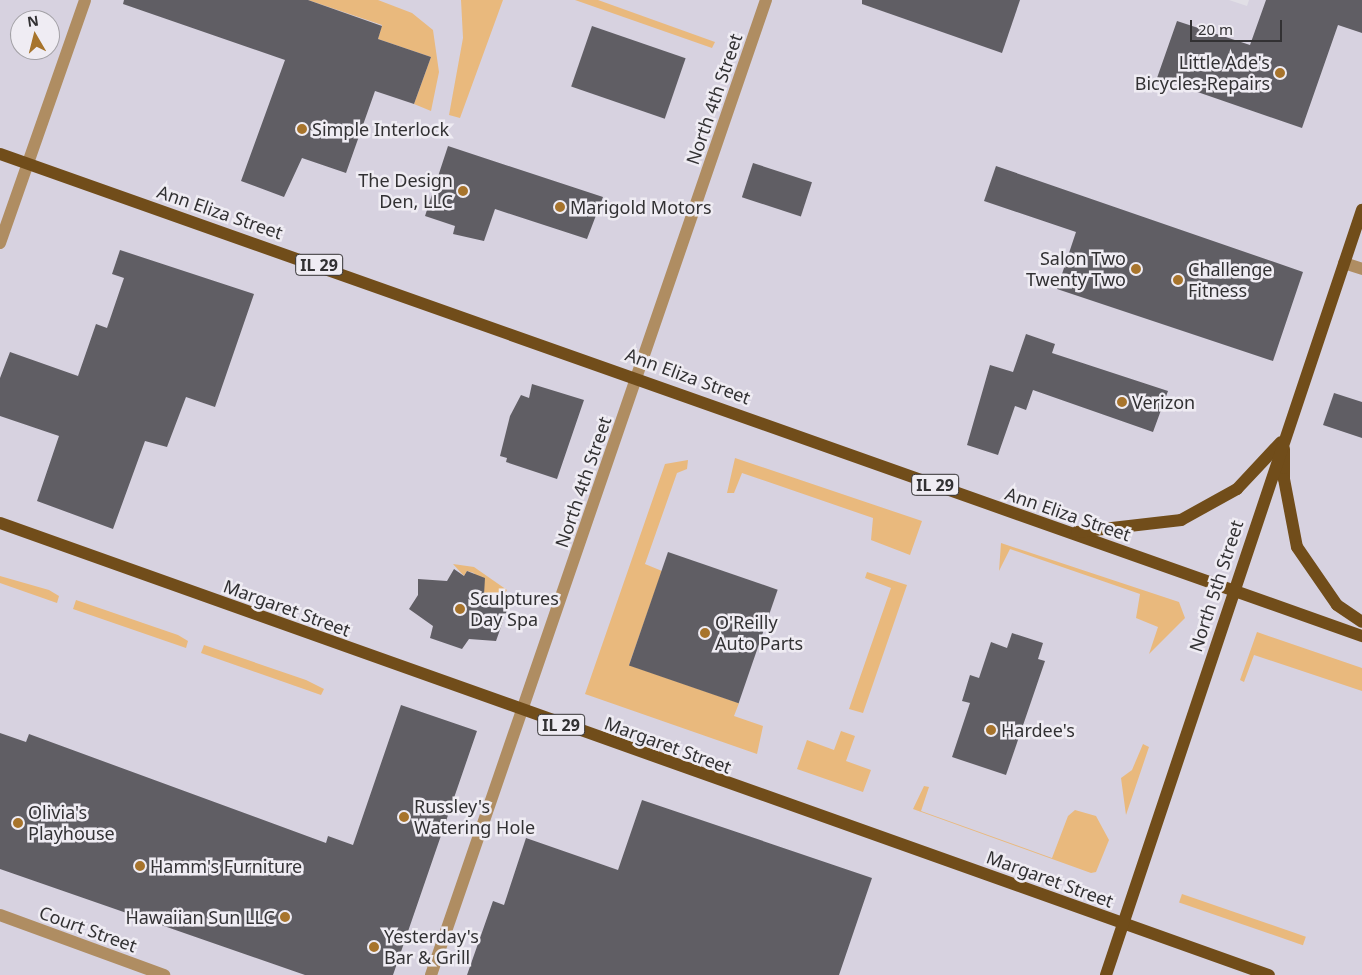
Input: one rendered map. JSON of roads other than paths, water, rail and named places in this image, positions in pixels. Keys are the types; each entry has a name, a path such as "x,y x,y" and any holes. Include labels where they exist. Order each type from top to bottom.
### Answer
{"main road":[{"name":"Ann Eliza Street","path":"0,154 638,377 1362,636"},
{"name":"North 5th Street","path":"1106,975 1232,590 1362,210"},
{"path":"1070,532 1117,531 1181,520 1237,489 1284,438"},
{"path":"1284,438 1284,479 1297,547 1337,604 1362,622"},
{"name":"Margaret Street","path":"0,523 523,711 1269,975"}],"street":[{"path":"0,243 85,0"},
{"name":"North 4th Street","path":"431,975 766,0"},
{"path":"1344,263 1362,269"},
{"name":"Court Street","path":"0,916 164,975"}],"place":[{"name":"Little Ade's Bicycles-Repairs","path":"1280,73"},
{"name":"Simple Interlock","path":"302,129"},
{"name":"The Design Den, LLC","path":"463,191"},
{"name":"Marigold Motors","path":"560,207"},
{"name":"Salon Two Twenty Two","path":"1136,269"},
{"name":"Challenge Fitness","path":"1178,280"},
{"name":"Verizon","path":"1122,402"},
{"name":"Sculptures Day Spa","path":"460,609"},
{"name":"O'Reilly Auto Parts","path":"705,633"},
{"name":"Hardee's","path":"991,730"},
{"name":"Russley's Watering Hole","path":"404,817"},
{"name":"Olivia's Playhouse","path":"18,823"},
{"name":"Hamm's Furniture","path":"140,866"},
{"name":"Hawaiian Sun LLC","path":"285,917"},
{"name":"Yesterday's Bar & Grill","path":"374,947"}]}
